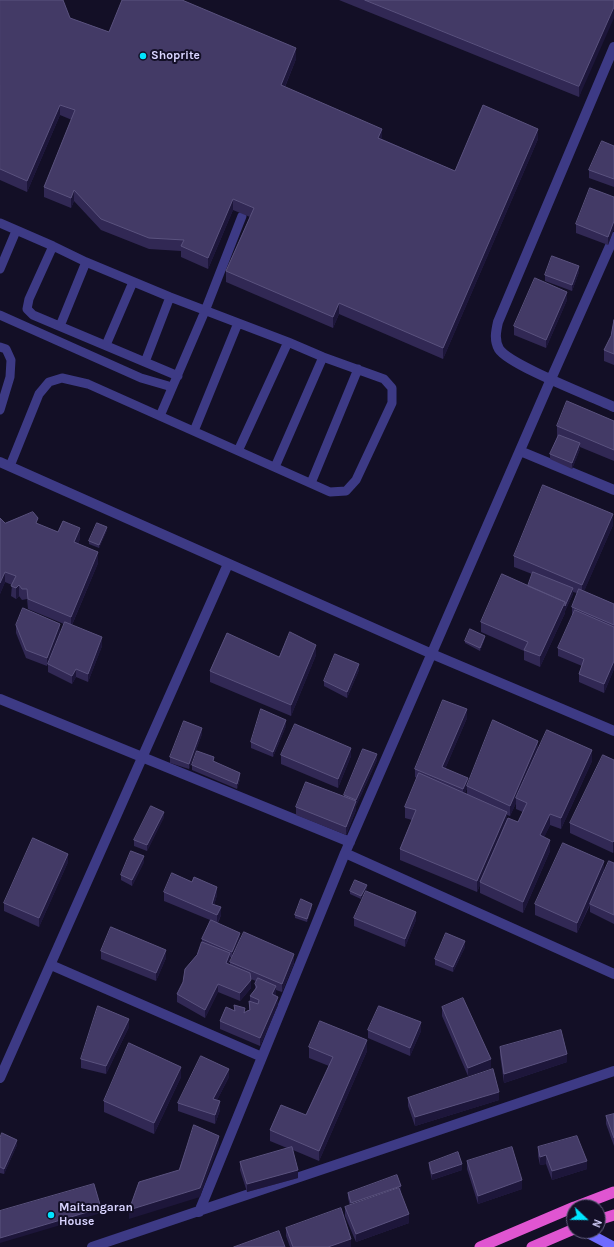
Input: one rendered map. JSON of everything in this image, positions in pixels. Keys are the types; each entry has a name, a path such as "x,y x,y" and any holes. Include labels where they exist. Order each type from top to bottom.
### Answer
{"highway":[{"path":"595,1199 614,1192"},
{"path":"480,1247 566,1210"},
{"path":"532,1247 566,1232"}],"main road":[{"path":"599,1239 614,1247"}],"street":[{"path":"614,47 498,322 495,336 499,348 508,357 551,379 614,406"},
{"path":"199,1212 345,853 614,237"},
{"path":"520,450 614,490"},
{"path":"5,464 432,654 614,731"},
{"path":"0,1078 51,965 141,757 228,564"},
{"path":"1,702 350,842"},
{"path":"345,853 614,974"},
{"path":"51,965 262,1057"},
{"path":"92,1247 614,1071"}],"lane":[{"path":"160,416 205,311 242,216"},
{"path":"0,224 132,282 323,357 384,379 392,388 392,403 356,480 346,491 330,492 88,384 62,378 49,382 39,394 5,464"},
{"path":"0,269 16,231"},
{"path":"53,246 27,309 33,315 178,376"},
{"path":"60,326 86,262"},
{"path":"106,345 132,282"},
{"path":"145,362 170,297"},
{"path":"0,315 142,378 172,387"},
{"path":"194,431 238,323"},
{"path":"238,451 288,342"},
{"path":"0,346 6,349 11,360 10,377 0,410"},
{"path":"275,467 323,357"},
{"path":"311,483 358,370"}],"building":[{"path":"0,0 63,0 70,18 109,32 122,0 182,0 296,48 281,85 382,129 378,138 455,171 483,105 538,129 443,348 339,303 333,317 226,271 254,208 233,199 208,258 181,246 184,240 149,238 101,219 74,190 71,198 44,187 75,110 60,105 27,181 0,169"},
{"path":"365,0 614,0 614,7 579,86"},
{"path":"602,141 614,146 614,179 589,170"},
{"path":"590,188 614,197 614,221 608,237 576,224"},
{"path":"552,256 579,266 572,285 545,275"},
{"path":"535,278 567,292 546,340 514,326"},
{"path":"614,320 614,354 604,350 611,336"},
{"path":"567,401 614,421 614,450 557,426"},
{"path":"559,435 580,443 572,463 550,454"},
{"path":"543,485 613,514 582,585 514,556"},
{"path":"33,512 38,518 36,523 58,532 63,521 80,528 74,542 98,552 71,617 28,599 27,589 22,589 19,585 16,588 11,586 16,576 5,572 0,583 0,518 5,523"},
{"path":"97,523 107,527 99,545 89,541"},
{"path":"533,572 573,588 565,606 565,602 528,586"},
{"path":"502,574 565,602 540,656 524,650 528,642 481,622"},
{"path":"579,589 614,604 614,625 572,607"},
{"path":"23,608 60,624 47,658 26,650 16,625"},
{"path":"575,610 614,627 614,661 604,684 579,674 584,659 558,648"},
{"path":"65,622 102,637 88,674 76,669 72,676 48,664"},
{"path":"470,629 485,636 480,648 465,641"},
{"path":"290,632 316,645 291,705 210,671 227,633 279,657"},
{"path":"335,654 359,664 347,692 324,681"},
{"path":"443,700 467,709 442,767 468,778 463,789 415,769"},
{"path":"261,709 286,720 273,752 251,742"},
{"path":"493,720 538,741 510,806 467,786"},
{"path":"184,721 202,728 189,764 170,757"},
{"path":"295,724 351,748 338,779 281,755"},
{"path":"547,730 592,750 561,818 550,814 540,835 550,840 523,902 480,882 508,818 518,822 527,803 516,798"},
{"path":"363,749 377,754 356,800 344,795"},
{"path":"197,751 214,757 213,761 240,773 237,784 192,765"},
{"path":"603,755 614,760 613,842 570,823"},
{"path":"419,773 507,812 477,881 400,849 416,810 405,807"},
{"path":"306,782 356,801 346,827 296,807"},
{"path":"151,806 164,812 147,845 134,840"},
{"path":"33,838 68,854 39,918 4,903"},
{"path":"563,843 604,861 577,923 535,904"},
{"path":"131,851 144,856 132,880 121,875"},
{"path":"609,861 614,863 614,915 590,904"},
{"path":"172,873 192,882 194,877 217,887 212,904 221,907 217,915 164,892"},
{"path":"355,880 367,885 361,896 350,891"},
{"path":"366,891 416,912 405,939 354,918"},
{"path":"301,899 312,904 307,919 295,915"},
{"path":"211,920 240,933 232,952 202,939"},
{"path":"111,927 166,950 156,973 101,951"},
{"path":"244,932 294,954 282,984 230,962"},
{"path":"446,933 465,941 453,967 435,959"},
{"path":"202,942 230,953 226,963 250,973 251,980 240,993 218,984 205,1010 177,994 183,982 185,969 197,955"},
{"path":"258,978 276,986 272,994 278,997 260,1038 220,1021 226,1007 235,1011 234,1005 245,1008 244,1013 250,1010 249,1001 258,1004 259,1000 250,996 257,987 255,984"},
{"path":"463,998 491,1059 468,1068 442,1007"},
{"path":"98,1006 129,1019 106,1066 81,1059"},
{"path":"379,1006 421,1022 410,1048 368,1030"},
{"path":"320,1021 367,1040 319,1151 270,1130 281,1105 306,1115 333,1057 309,1047"},
{"path":"561,1030 567,1054 504,1074 500,1047"},
{"path":"129,1043 181,1067 154,1123 104,1101"},
{"path":"201,1056 229,1069 213,1099 220,1101 215,1115 178,1103"},
{"path":"493,1069 499,1092 415,1117 408,1098"},
{"path":"614,1114 614,1138 606,1116"},
{"path":"194,1125 219,1136 200,1188 129,1210 139,1182 179,1170"},
{"path":"2,1133 17,1140 4,1169 0,1167 0,1138"},
{"path":"577,1136 587,1161 552,1171 546,1155 540,1157 538,1147"},
{"path":"292,1147 298,1170 247,1184 240,1162"},
{"path":"512,1147 522,1180 478,1196 467,1161"},
{"path":"458,1152 462,1164 432,1174 429,1163"},
{"path":"397,1175 401,1186 351,1203 348,1193"},
{"name":"Maitangaran House","path":"94,1184 101,1208 0,1238 0,1211"},
{"path":"399,1188 409,1214 356,1234 345,1207"},
{"path":"341,1208 351,1239 328,1247 293,1247 286,1228"},
{"path":"279,1231 285,1247 234,1247"}],"place":[{"name":"Shoprite","path":"143,56"},
{"name":"Maitangaran House","path":"51,1215"}]}
